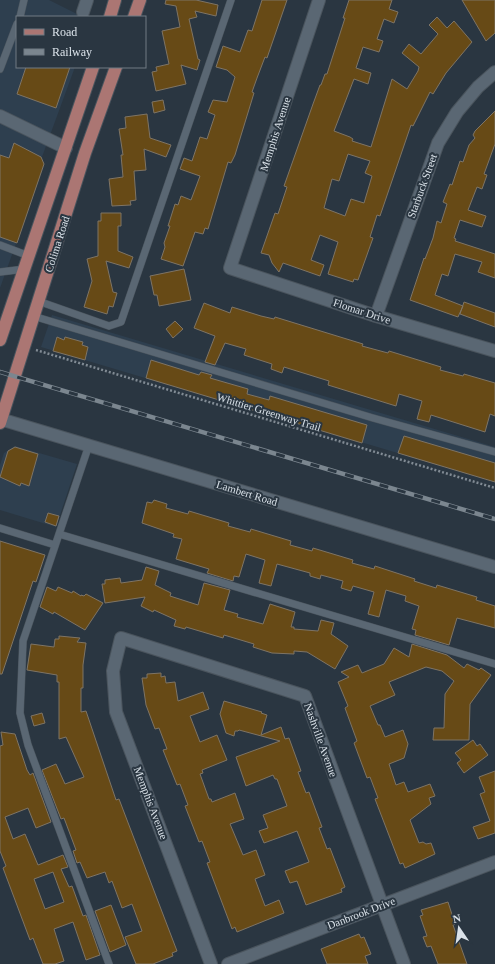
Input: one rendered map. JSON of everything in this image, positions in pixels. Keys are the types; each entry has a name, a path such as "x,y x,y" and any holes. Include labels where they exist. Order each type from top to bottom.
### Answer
{"main road":[{"path":"110,16 115,0"},
{"path":"134,16 140,0"},
{"name":"Colima Road","path":"0,340 3,321 30,256 93,68"},
{"name":"Colima Road","path":"0,420 85,154 116,68"},
{"path":"66,148 85,154"}],"street":[{"path":"83,12 87,0"},
{"name":"Memphis Avenue","path":"230,268 319,0"},
{"name":"Starbuck Street","path":"376,316 438,143 457,112 478,87 495,72"},
{"path":"0,116 66,148"},
{"name":"Flomar Drive","path":"230,268 376,316 495,351"},
{"name":"Lambert Road","path":"0,420 89,445 495,567"},
{"name":"Memphis Avenue","path":"121,638 113,671 116,712 211,964"},
{"name":"Nashville Avenue","path":"121,638 305,696 404,964"},
{"name":"Danbrook Drive","path":"228,964 495,862"}],"lane":[{"path":"20,16 24,0"},
{"path":"38,301 109,326 121,322 231,0"},
{"path":"0,69 16,27"},
{"path":"0,245 30,256"},
{"path":"0,272 25,269"},
{"path":"33,316 373,418 495,452"},
{"path":"89,445 23,642 20,713 28,744 109,964"},
{"path":"0,528 55,545"},
{"path":"59,534 495,664"}],"path":[{"name":"Whittier Greenway Trail","path":"38,351 495,488"}],"shaded area":[{"path":"0,0 49,0 81,16 16,16 16,68 75,68 42,157 44,166 0,288"},
{"path":"52,315 495,447 495,482 41,347"},
{"path":"15,446 77,464 56,527 0,510 0,465 4,453"}],"building":[{"path":"166,0 196,0 218,5 216,16 195,11 197,17 189,19 198,59 200,60 197,70 181,65 186,84 156,91 152,72 157,71 156,67 169,64 162,31 180,27 176,6 165,4"},
{"path":"262,0 287,0 267,58 265,57 252,92 254,93 235,155 231,163 228,162 208,229 205,228 203,234 195,232 183,266 161,259 165,247 164,243 170,226 168,226 175,204 178,205 181,196 191,200 200,176 180,169 184,158 192,161 200,137 207,139 215,115 208,112 213,100 227,102 235,77 227,70 216,67 223,46 240,52 248,30 252,31"},
{"path":"349,0 392,0 389,9 398,12 394,23 384,19 377,39 383,41 379,52 363,47 356,68 371,73 368,84 354,79 334,131 350,137 353,139 352,141 371,147 392,79 407,89 418,71 419,67 402,53 409,44 421,54 438,34 429,25 437,17 447,28 454,21 472,42 446,73 433,94 430,92 413,126 411,125 380,216 377,215 370,237 373,238 358,280 354,279 353,282 328,274 338,242 320,235 311,260 324,265 320,276 283,263 279,272 272,263 269,255 261,253 275,213 278,214 287,187 284,186 320,85 325,74 327,74 345,18 343,18","holes":["348,154 370,161 365,173 372,176 364,203 351,199 345,216 324,208 332,179 339,181"]},
{"path":"462,0 495,0 495,33 486,41"},
{"path":"26,68 70,68 56,108 17,94"},
{"path":"163,100 165,110 154,113 152,102"},
{"path":"495,111 495,144 484,174 487,175 482,189 477,187 468,210 486,216 482,227 460,220 454,238 456,239 455,241 495,254 495,278 478,272 482,262 455,254 448,276 442,274 435,295 463,306 458,317 410,300 424,258 425,259 433,238 437,221 441,223 447,204 443,202 450,184 452,185 460,161 463,162 469,145 475,138 473,135 475,131"},
{"path":"147,114 150,138 171,145 166,157 144,149 146,170 134,171 136,200 130,201 131,205 112,206 109,179 123,177 121,155 123,155 119,129 126,128 125,117"},
{"path":"14,143 41,157 44,164 17,243 0,237 0,155 9,158"},
{"path":"101,213 121,213 121,226 118,226 118,251 133,257 129,268 106,261 113,292 117,293 113,307 109,306 107,314 84,307 92,281 87,259 98,256 98,221 101,221"},
{"path":"184,269 191,300 159,306 157,295 154,295 150,276"},
{"path":"464,302 495,313 495,327 460,314"},
{"path":"204,303 230,313 232,307 261,316 274,319 275,317 363,344 362,346 388,353 389,351 441,367 440,370 463,376 464,374 495,383 495,416 490,414 485,432 431,415 429,422 417,419 422,401 399,394 396,406 328,385 329,381 284,367 282,373 271,369 272,364 244,355 246,349 225,343 215,365 205,362 215,336 194,328"},
{"path":"175,321 183,329 173,338 166,329"},
{"path":"57,337 64,340 65,337 83,342 82,345 88,347 85,360 53,351"},
{"path":"151,360 199,375 201,372 212,375 210,378 248,389 247,394 269,400 270,396 367,425 362,443 146,378"},
{"path":"404,436 495,463 495,482 398,453"},
{"path":"15,447 38,454 29,486 21,483 20,486 0,477 8,451"},
{"path":"154,500 167,504 166,508 188,514 189,511 229,523 228,526 250,532 251,529 291,541 290,545 312,551 313,548 353,560 352,563 374,569 375,566 415,579 414,581 436,588 437,585 477,597 476,600 495,606 495,628 457,618 449,645 415,635 416,630 412,629 419,606 405,601 406,596 386,590 379,617 368,614 374,592 353,586 351,591 341,588 343,581 321,575 320,579 310,576 310,573 277,564 271,586 259,583 265,560 246,554 239,577 234,576 233,581 207,573 209,569 176,559 182,539 173,537 174,534 142,523 147,502 152,503"},
{"path":"48,513 59,516 56,526 45,522"},
{"path":"0,541 45,555 36,582 33,581 2,674 0,674"},
{"path":"146,567 159,571 155,585 171,593 170,596 198,605 204,583 230,590 224,610 238,614 237,617 263,624 270,604 295,612 291,627 294,627 294,629 318,631 321,620 334,623 331,634 348,646 335,669 307,652 294,651 294,654 272,653 253,647 254,644 224,635 223,638 186,627 185,629 174,626 176,620 141,606 145,597 105,603 102,584 105,584 105,580 120,578 121,583 142,580"},
{"path":"47,587 56,591 58,587 72,593 73,591 81,596 86,594 103,603 85,630 54,612 53,614 40,607"},
{"path":"59,636 80,638 77,642 86,643 83,665 83,688 81,688 81,712 86,711 116,800 119,799 177,951 172,953 173,956 153,964 136,964 125,937 142,931 132,904 122,908 112,881 109,883 105,872 87,878 80,862 77,863 73,851 76,850 64,818 61,819 42,770 56,764 65,784 84,777 66,737 59,739 59,682 57,682 57,675 27,670 31,644 54,647 55,639 59,639"},
{"path":"412,644 447,655 464,668 467,664 479,670 481,668 491,675 470,704 469,740 433,740 434,728 444,728 445,694 454,681 442,671 426,667 389,682 395,695 370,706 385,737 403,730 408,744 404,758 389,764 396,785 404,782 408,792 430,784 435,796 429,798 431,804 410,820 419,843 431,843 435,854 405,868 403,863 400,864 375,799 378,798 370,777 367,778 354,743 357,741 345,708 348,706 338,682 349,677 341,672 358,665 362,673 384,664 394,648 409,657"},
{"path":"161,673 161,677 165,676 166,683 175,682 178,701 203,692 209,709 190,716 200,742 217,735 227,760 202,770 203,773 200,774 209,799 211,799 212,802 235,793 244,819 230,824 243,855 256,850 265,875 255,879 265,906 279,900 284,913 237,932 235,927 232,929 207,863 210,862 202,841 199,842 185,806 188,805 180,784 177,785 163,750 167,749 159,728 155,729 146,705 142,678 147,678 147,674"},
{"path":"224,701 262,712 261,713 267,715 261,735 281,727 285,739 289,738 301,771 298,772 306,793 309,792 322,827 319,828 327,849 330,848 345,887 341,889 342,892 306,905 297,881 290,883 285,871 309,862 297,831 264,843 259,831 268,828 263,815 287,806 277,779 275,779 273,775 246,786 236,757 280,741 239,730 235,731 234,736 226,733 220,714"},
{"path":"42,713 45,723 34,726 31,716"},
{"path":"1,732 15,734 27,770 30,775 33,773 51,822 36,828 28,808 5,817 13,839 25,834 38,865 63,855 68,867 61,869 69,887 72,886 83,916 86,915 100,955 86,960 73,922 54,929 64,961 55,964 43,964 33,938 30,940 3,868 6,866 0,851 0,746 3,745","holes":["53,872 64,902 45,909 34,879"]},
{"path":"473,740 477,746 480,744 488,755 464,773 457,763 461,760 455,753"},
{"path":"495,771 495,833 478,839 473,827 490,821 480,794 485,792 479,777"},
{"path":"448,902 455,924 453,925 467,964 438,964 431,946 427,947 423,937 427,936 420,916 423,915 421,910"},
{"path":"111,905 126,945 110,952 95,911"},
{"path":"359,934 361,938 364,937 371,954 365,956 368,964 327,964 321,949"}],"railway":[{"path":"0,372 495,519"}]}
